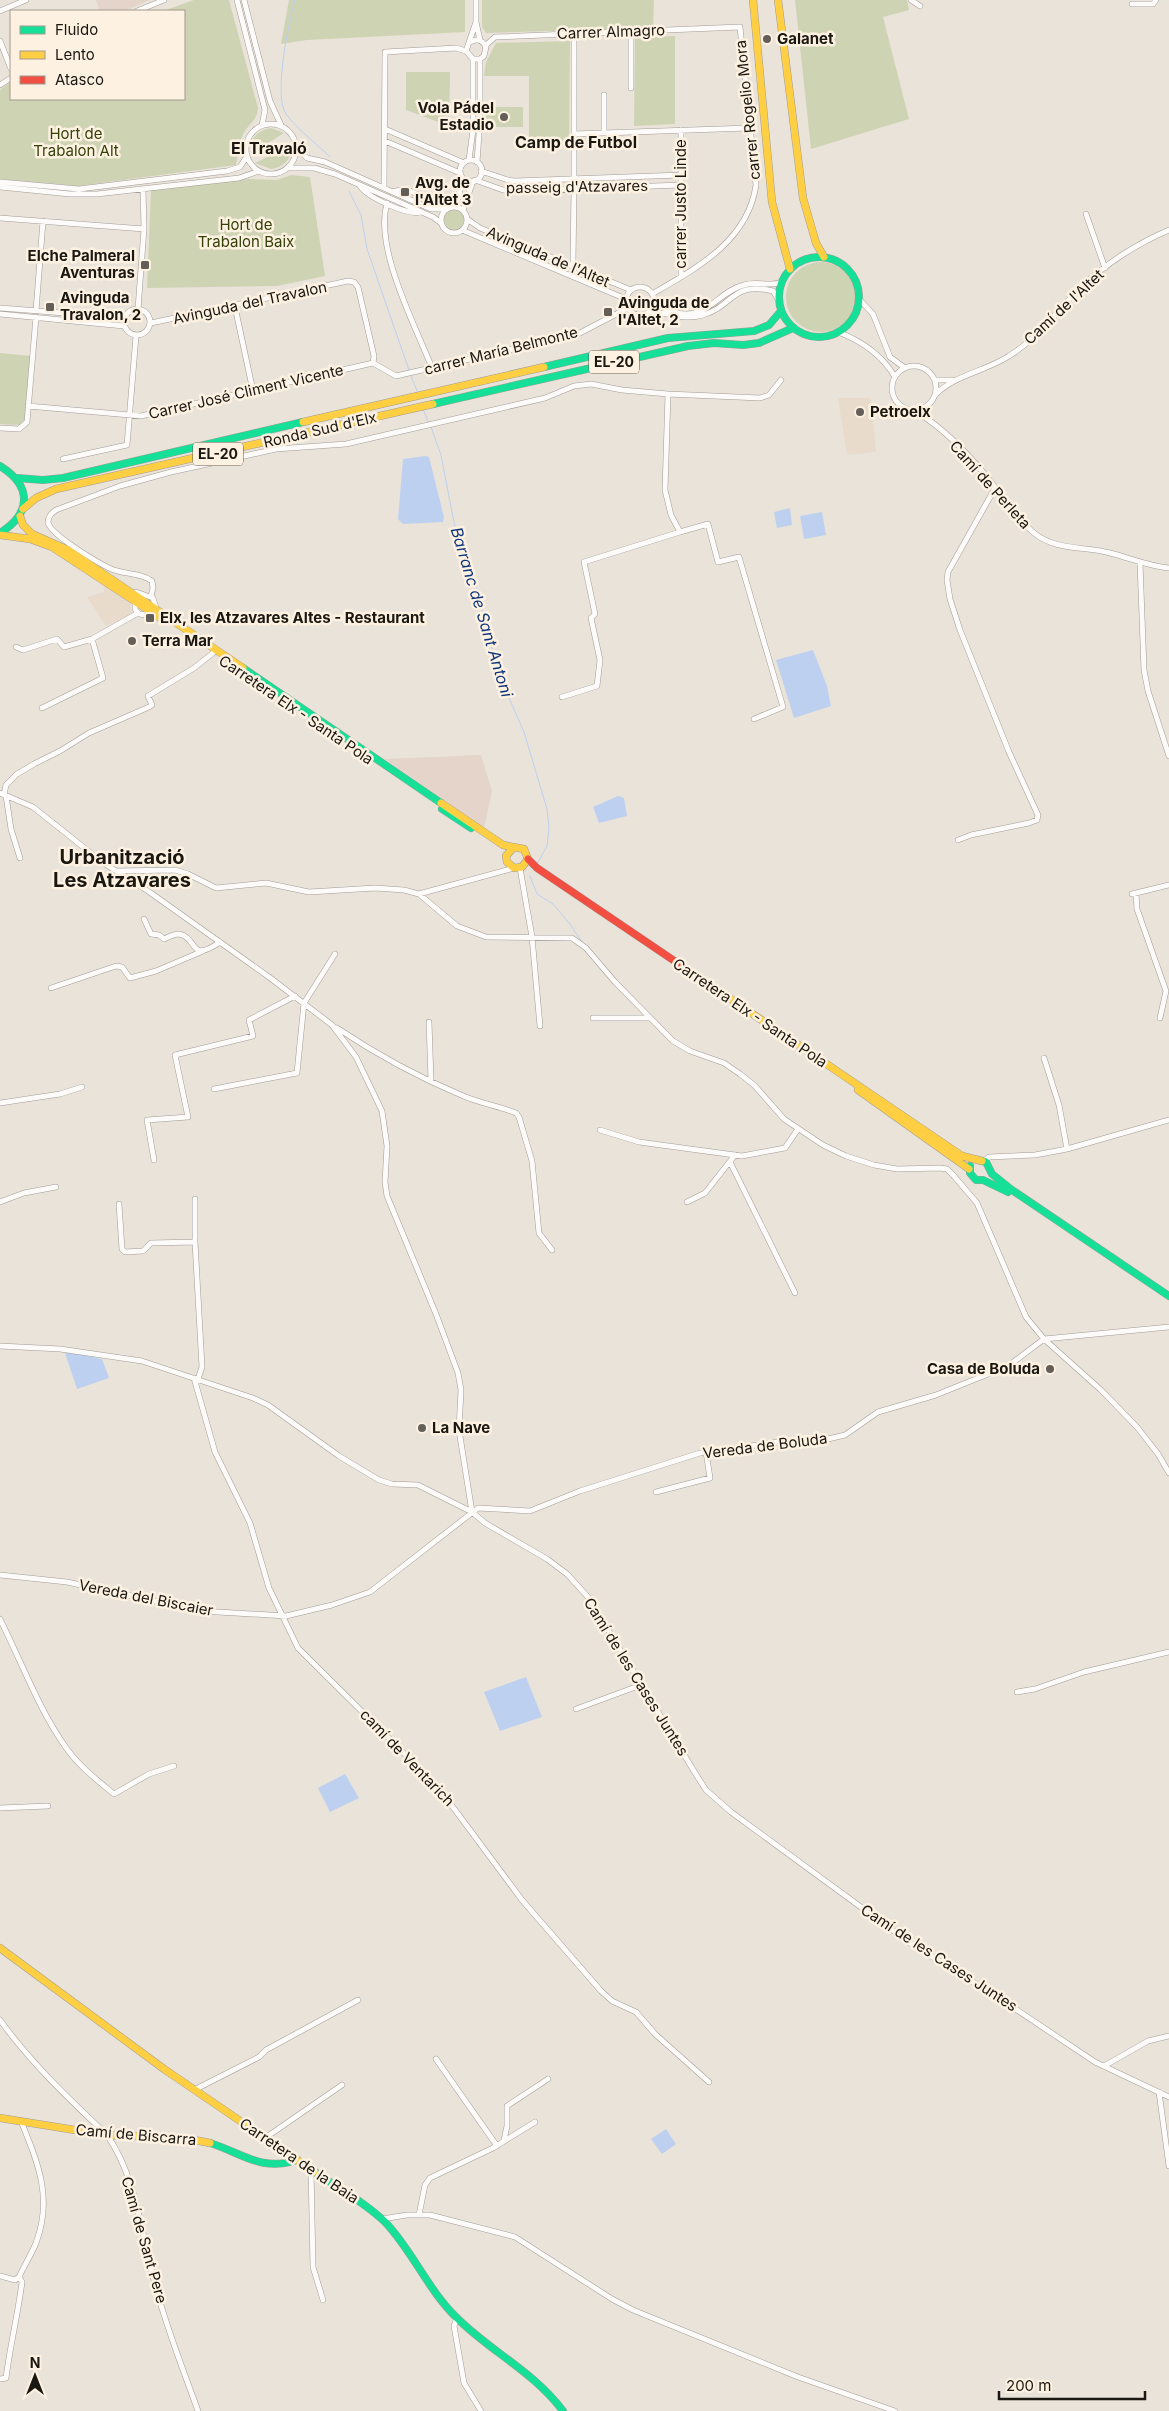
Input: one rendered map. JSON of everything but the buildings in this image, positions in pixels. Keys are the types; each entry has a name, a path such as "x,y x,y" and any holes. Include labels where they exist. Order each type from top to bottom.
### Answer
{"main road":[{"path":"753,0 772,202 790,269"},
{"path":"778,0 803,198 816,243 824,257"},
{"path":"812,257 824,257 839,262 850,271 857,284 859,299 852,318 838,332 827,336 815,337 803,334 793,328 781,311 779,300 782,282 790,269 812,257"},
{"name":"Ronda Sud d'Elx","path":"17,478 43,480 63,478 668,338 722,332 752,332 775,322 781,311"},
{"name":"Ronda Sud d'Elx","path":"23,509 36,498 56,489 688,346 714,343 743,345 759,343 793,328"},
{"path":"0,466 17,478 25,498 20,516 9,528 0,534"},
{"name":"Carretera Elx - Santa Pola","path":"20,516 23,525 32,534 68,550 122,585 213,653 498,847 506,856"},
{"name":"Carretera Elx - Santa Pola","path":"0,534 30,539 52,547 154,610 503,845 513,848"},
{"path":"513,848 524,849 528,859 519,868 507,862 506,856 513,848"},
{"name":"Carretera Elx - Santa Pola","path":"528,859 537,868 781,1034 962,1156 976,1161"},
{"name":"Carretera Elx - Santa Pola","path":"519,868 532,870 712,990 948,1152 969,1171"},
{"path":"1169,1296 1012,1190 990,1170 984,1161 976,1161 969,1171 979,1180 1013,1194 1169,1300"},
{"path":"979,1180 989,1175 990,1170"},
{"name":"Carretera de la Baia","path":"0,1948 194,2090 360,2202 382,2219 444,2305 503,2356 534,2376 563,2411"},
{"name":"Camí de Biscarra","path":"0,2118 107,2135 185,2137 205,2141 274,2167 286,2166 297,2160"}],"street":[{"path":"0,11 26,0"},
{"path":"139,10 164,0"},
{"path":"237,0 265,110 262,125"},
{"path":"244,0 270,101 281,125 291,133 297,148 306,158 325,162 426,207 437,210 445,209 454,206 458,202 463,178 460,172 385,141"},
{"path":"463,210 474,181 480,176 481,170 477,162 480,120 480,59 486,52 485,46 480,40 476,22 476,0"},
{"path":"911,0 920,6"},
{"path":"1132,4 1153,4 1156,0"},
{"path":"466,51 476,22"},
{"name":"Carrer Almagro","path":"485,46 495,37 740,27"},
{"name":"carrer Rogelio Mora","path":"652,294 706,260 727,242 742,224 753,203 756,185 740,27"},
{"path":"631,31 631,88"},
{"path":"574,34 574,178"},
{"path":"0,40 10,66"},
{"path":"470,42 480,40"},
{"path":"384,188 385,54 456,48 466,51 473,59 473,130 466,161 460,172"},
{"path":"473,59 480,59"},
{"path":"604,95 604,133"},
{"path":"281,125 262,125 250,134 246,142 247,156 253,166 267,174 278,173 288,168 295,159 297,148"},
{"path":"574,134 749,128"},
{"path":"385,129 466,161 477,162"},
{"name":"carrer Justo Linde","path":"681,130 681,277"},
{"path":"398,146 403,137"},
{"path":"0,182 63,188 88,188 227,171 240,167 247,156"},
{"path":"288,168 314,168 360,186 365,193 387,200 408,212 421,212 441,223 449,232 462,230 467,219 463,210 454,206"},
{"name":"passeig d'Atzavares","path":"481,170 508,180 681,175"},
{"path":"0,187 70,194 97,194 239,178 259,171"},
{"path":"669,185 672,180 670,175"},
{"path":"463,178 474,181"},
{"name":"passeig d'Atzavares","path":"474,181 511,190 681,185"},
{"path":"573,262 574,189"},
{"path":"138,309 144,229 143,190"},
{"path":"387,200 385,237 391,266 432,368"},
{"path":"441,223 440,217 445,209"},
{"path":"1086,214 1105,268"},
{"path":"0,218 144,229"},
{"name":"Avinguda de l'Altet","path":"467,219 480,228 630,290"},
{"path":"0,428 19,429 27,422 43,221"},
{"name":"Avinguda de l'Altet","path":"462,230 626,299"},
{"name":"Camí de l'Altet","path":"957,380 1009,356 1028,342 1082,286 1146,240 1169,230"},
{"name":"Avinguda del Travalon","path":"151,323 235,307 348,281 354,282 358,287 374,356 373,363"},
{"path":"654,302 675,312 690,314 706,309 740,286 752,284 775,285 782,282"},
{"path":"649,312 654,302 652,294 642,287 630,290 626,299 628,308 638,315 649,312 660,312 686,318 704,315 740,291 748,289 773,291 779,300"},
{"path":"859,299 873,314 890,357 905,368"},
{"path":"235,307 253,391"},
{"path":"0,308 124,326"},
{"name":"carrer María Belmonte","path":"373,363 398,376 578,334 628,308"},
{"path":"138,309 146,312 151,323 146,332 136,336 128,332 124,326 125,316 131,310 138,309"},
{"path":"0,314 125,316"},
{"path":"838,332 867,346 886,362 895,377 893,394 904,408 912,410 928,406 944,385 957,380"},
{"path":"63,459 127,445 136,336"},
{"name":"Carrer José Climent Vicente","path":"28,406 141,416 373,363"},
{"path":"895,377 905,368 919,367 926,369 935,380 936,394"},
{"path":"16,647 23,650 57,639 64,647 92,639 138,613 143,615 154,610 151,596 152,581 146,576 125,574 108,568 52,531 48,523 49,516 56,510 120,486 171,472 276,449 346,444 544,398 583,384 668,394 760,398 773,391 781,380"},
{"path":"935,380 957,380"},
{"path":"668,394 665,490 671,515 680,532"},
{"path":"928,406 931,423"},
{"name":"Camí de Perleta","path":"912,410 923,416 969,457 1015,514 1042,539 1061,546 1102,551 1140,563 1169,568"},
{"path":"958,840 971,834 1029,823 1037,820 1038,815 963,638 950,600 947,580 948,572 995,488"},
{"path":"562,697 596,686 600,660 591,618 595,614 584,562 708,524 718,562 739,557 782,707 754,719"},
{"path":"1140,563 1143,658 1148,691 1169,756"},
{"path":"122,585 151,596"},
{"path":"135,600 138,613"},
{"path":"42,708 103,678 92,639"},
{"path":"20,858 3,795 6,786 17,774 89,733 152,705 148,696 194,668 213,653"},
{"path":"1162,737 1169,735"},
{"path":"3,795 33,807 96,857 220,942 332,1025 364,1046 431,1081 480,1102 516,1113 519,1117 532,1161 539,1232 552,1250"},
{"path":"117,871 175,870 188,874 216,888 266,883 309,892 391,888 419,894 519,868 532,937 540,1026"},
{"path":"1160,1018 1166,991 1137,909 1134,893 1169,885"},
{"path":"419,894 457,926 486,937 572,938 579,942 649,1018 673,1041 690,1051 724,1063 754,1085 784,1119 846,1156 874,1165 897,1169 947,1169 964,1185 977,1203 1026,1317 1044,1339 1101,1390 1137,1427 1158,1454 1169,1473"},
{"path":"144,919 151,934 159,935 164,939 177,934 182,935 197,950 203,951"},
{"path":"51,988 116,966 122,967 130,978 141,976 203,951 220,942"},
{"path":"214,1089 298,1073 304,1003 335,954"},
{"path":"154,1160 147,1120 188,1117 175,1055 253,1036 249,1020 295,996"},
{"path":"593,1018 649,1018"},
{"path":"429,1022 431,1081"},
{"path":"332,1025 356,1058 382,1110 387,1146 385,1182 387,1196 442,1329 458,1374 461,1390 459,1430 472,1512"},
{"path":"1044,1058 1058,1105 1067,1149"},
{"path":"0,1103 60,1094 82,1087"},
{"path":"984,1161 989,1157 1035,1154 1067,1149 1169,1120"},
{"path":"600,1130 639,1142 742,1156 785,1148 798,1129"},
{"path":"687,1202 705,1193 735,1155"},
{"path":"730,1162 795,1293"},
{"path":"959,1181 969,1171"},
{"path":"964,1185 979,1180"},
{"path":"0,1202 24,1193 56,1188"},
{"path":"195,1199 195,1242 202,1367 196,1378"},
{"path":"119,1204 122,1249 125,1252 143,1251 151,1243 195,1242"},
{"path":"1044,1339 1169,1327"},
{"name":"Vereda de Boluda","path":"472,1512 478,1508 530,1511 580,1491 706,1452 778,1442 828,1439 845,1435 878,1412 936,1395 1008,1366 1044,1339"},
{"name":"Camí de les Cases Juntes","path":"0,1346 92,1352 142,1361 196,1378 268,1405 339,1456 379,1480 392,1484 418,1485 472,1512 480,1519 547,1559 567,1574 588,1597 697,1776 716,1800 765,1839 902,1938 1104,2066 1169,2097"},
{"name":"camí de Ventarich","path":"196,1378 215,1452 250,1523 269,1588 298,1648 438,1787 522,1900 584,1973 612,2001 636,2012 655,2034 709,2082"},
{"path":"656,1492 710,1478 706,1452"},
{"name":"Vereda del Biscaier","path":"0,1575 76,1584 201,1610 282,1616 332,1605 370,1592 472,1512"},
{"path":"0,1620 50,1723 68,1750 84,1769 114,1794 149,1774 174,1766"},
{"path":"1017,1692 1035,1689 1084,1672 1169,1652"},
{"path":"576,1709 642,1685"},
{"path":"0,1808 48,1806"},
{"path":"194,2090 259,2057 266,2050 358,2000"},
{"name":"Camí de Sant Pere","path":"0,2020 23,2052 42,2073 107,2135 114,2145 131,2187 155,2284 198,2411"},
{"path":"1104,2066 1148,2041 1169,2036"},
{"path":"436,2059 497,2146"},
{"path":"504,2140 507,2126 507,2106 548,2079"},
{"path":"265,2138 342,2086"},
{"path":"1159,2092 1169,2166"},
{"path":"0,2276 15,2280 19,2278 36,2244 44,2212 44,2196 36,2154 21,2121"},
{"path":"419,2215 425,2184 430,2178 497,2146 535,2122"},
{"path":"310,2169 312,2267 323,2300"},
{"path":"382,2219 419,2215 455,2220 515,2237 612,2299 633,2310 798,2377 895,2411"},
{"path":"0,2379 6,2378 9,2348 18,2311 22,2282 19,2278"},
{"path":"457,2318 454,2326 464,2383 481,2411"}],"shaded area":[{"path":"96,0 150,0 126,10 100,10"},
{"path":"838,398 871,398 876,452 847,455"},
{"path":"104,586 130,603 132,613 106,626 87,597 104,592"},
{"path":"481,755 492,791 484,828 385,759"}],"green space":[{"name":"Hort de Trabalon Alt","path":"194,0 229,0 258,108 254,120 246,129 241,139 236,165 78,186 0,179 0,90 10,83 10,100 185,100 185,10 166,10"},
{"path":"289,0 465,0 465,32 307,40 281,44"},
{"path":"482,0 654,0 653,28 486,33 482,27"},
{"path":"795,0 907,0 909,10 883,17 909,119 811,149"},
{"path":"675,36 675,124 634,126 635,37"},
{"path":"570,41 569,145 529,146 529,76 484,76 486,62 496,43"},
{"path":"406,72 450,72 449,126 406,110"},
{"name":"Vola Pádel Estadio","path":"485,107 523,107 523,127 485,127"},
{"path":"271,128 284,133 251,154 255,136 261,131"},
{"path":"290,142 290,156 281,166 271,169 255,163 271,155"},
{"name":"Hort de Trabalon Baix","path":"291,175 310,177 325,276 277,286 147,288 151,190 246,179 277,180"},
{"path":"454,210 461,213 464,220 461,227 454,230 447,227 444,220 447,213"},
{"path":"828,262 841,268 850,277 854,283 856,297 854,311 846,322 835,330 814,332 807,330 796,322 788,311 786,290 788,283 796,272 807,264"},
{"path":"0,353 31,356 25,420 20,425 0,424"}],"water":[{"path":"429,457 444,517 443,522 403,524 398,519 403,459"},
{"path":"790,508 792,525 777,528 774,512"},
{"path":"822,512 826,535 804,539 800,516"},
{"path":"813,650 827,686 831,706 794,718 776,660"},
{"path":"618,796 624,798 627,816 599,823 593,807"},
{"path":"65,1353 102,1359 109,1378 77,1389"},
{"path":"526,1677 542,1717 500,1731 484,1692"},
{"path":"345,1774 359,1798 330,1812 318,1788"},
{"path":"666,2129 676,2144 662,2154 651,2139"}],"waterway":[{"name":"Barranc de Sant Antoni","path":"295,0 283,58 282,105 290,119 330,157"},
{"name":"Barranc de Sant Antoni","path":"349,191 361,215 367,249 409,370"},
{"name":"Barranc de Sant Antoni","path":"410,374 418,393"},
{"name":"Barranc de Sant Antoni","path":"423,409 429,424"},
{"name":"Barranc de Sant Antoni","path":"431,427 441,455 458,543 476,587 498,673 524,732 547,809 549,828 547,846 538,862"},
{"path":"530,876 537,894 553,904 582,942"}],"traffic: fast":[{"path":"819,257 834,260 847,269 856,282 859,297 856,312 847,325 834,334 819,337 804,334 791,325 782,312 779,297 782,282 791,269 804,260 819,257"},
{"path":"544,367 668,338 754,331 769,325 781,311"},
{"path":"433,404 688,346 714,343 743,345 759,343 793,328"},
{"path":"17,478 43,480 63,478 303,422"},
{"path":"0,466 18,482 24,499 18,517 0,533"},
{"path":"243,668 441,803"},
{"path":"442,809 471,828"},
{"path":"982,1161 986,1162 992,1174 1012,1190 1169,1296"},
{"path":"970,1166 970,1173 976,1180 983,1180 1008,1192"},
{"path":"210,2143 262,2163 273,2164 297,2160"},
{"path":"315,2172 361,2202 386,2223 396,2234 437,2295 457,2318 539,2384 563,2411"}],"traffic: slow":[{"path":"753,0 772,202 790,269"},
{"path":"778,0 803,198 816,243 824,257"},
{"path":"303,422 544,367"},
{"path":"23,509 36,498 56,489 433,404"},
{"path":"20,516 23,525 32,534 68,550 243,668"},
{"path":"0,535 30,539 52,547 162,619"},
{"path":"441,803 503,845 524,849 528,859 522,867 514,868 507,862 506,856 513,848"},
{"path":"713,987 962,1156 982,1161"},
{"path":"858,1090 969,1169"},
{"path":"0,1948 164,2069 315,2172"},
{"path":"0,2118 106,2135 184,2138 210,2143"}],"traffic: jam":[{"path":"528,859 537,868 713,987"}],"place":[{"name":"Galanet","path":"767,39"},
{"name":"Vola Pádel Estadio","path":"504,117"},
{"name":"Avg. de l'Altet 3","path":"405,192"},
{"name":"Elche Palmeral Aventuras","path":"145,265"},
{"name":"Avinguda Travalon, 2","path":"50,307"},
{"name":"Avinguda de l'Altet, 2","path":"608,312"},
{"name":"Petroelx","path":"860,412"},
{"name":"Elx, les Atzavares Altes - Restaurant","path":"150,618"},
{"name":"Terra Mar","path":"132,641"},
{"name":"Casa de Boluda","path":"1050,1369"},
{"name":"La Nave","path":"422,1428"}],"district":[{"name":"Camp de Futbol","path":"576,142"},
{"name":"El Travaló","path":"269,148"},
{"name":"Urbanització Les Atzavares","path":"122,868"}]}
